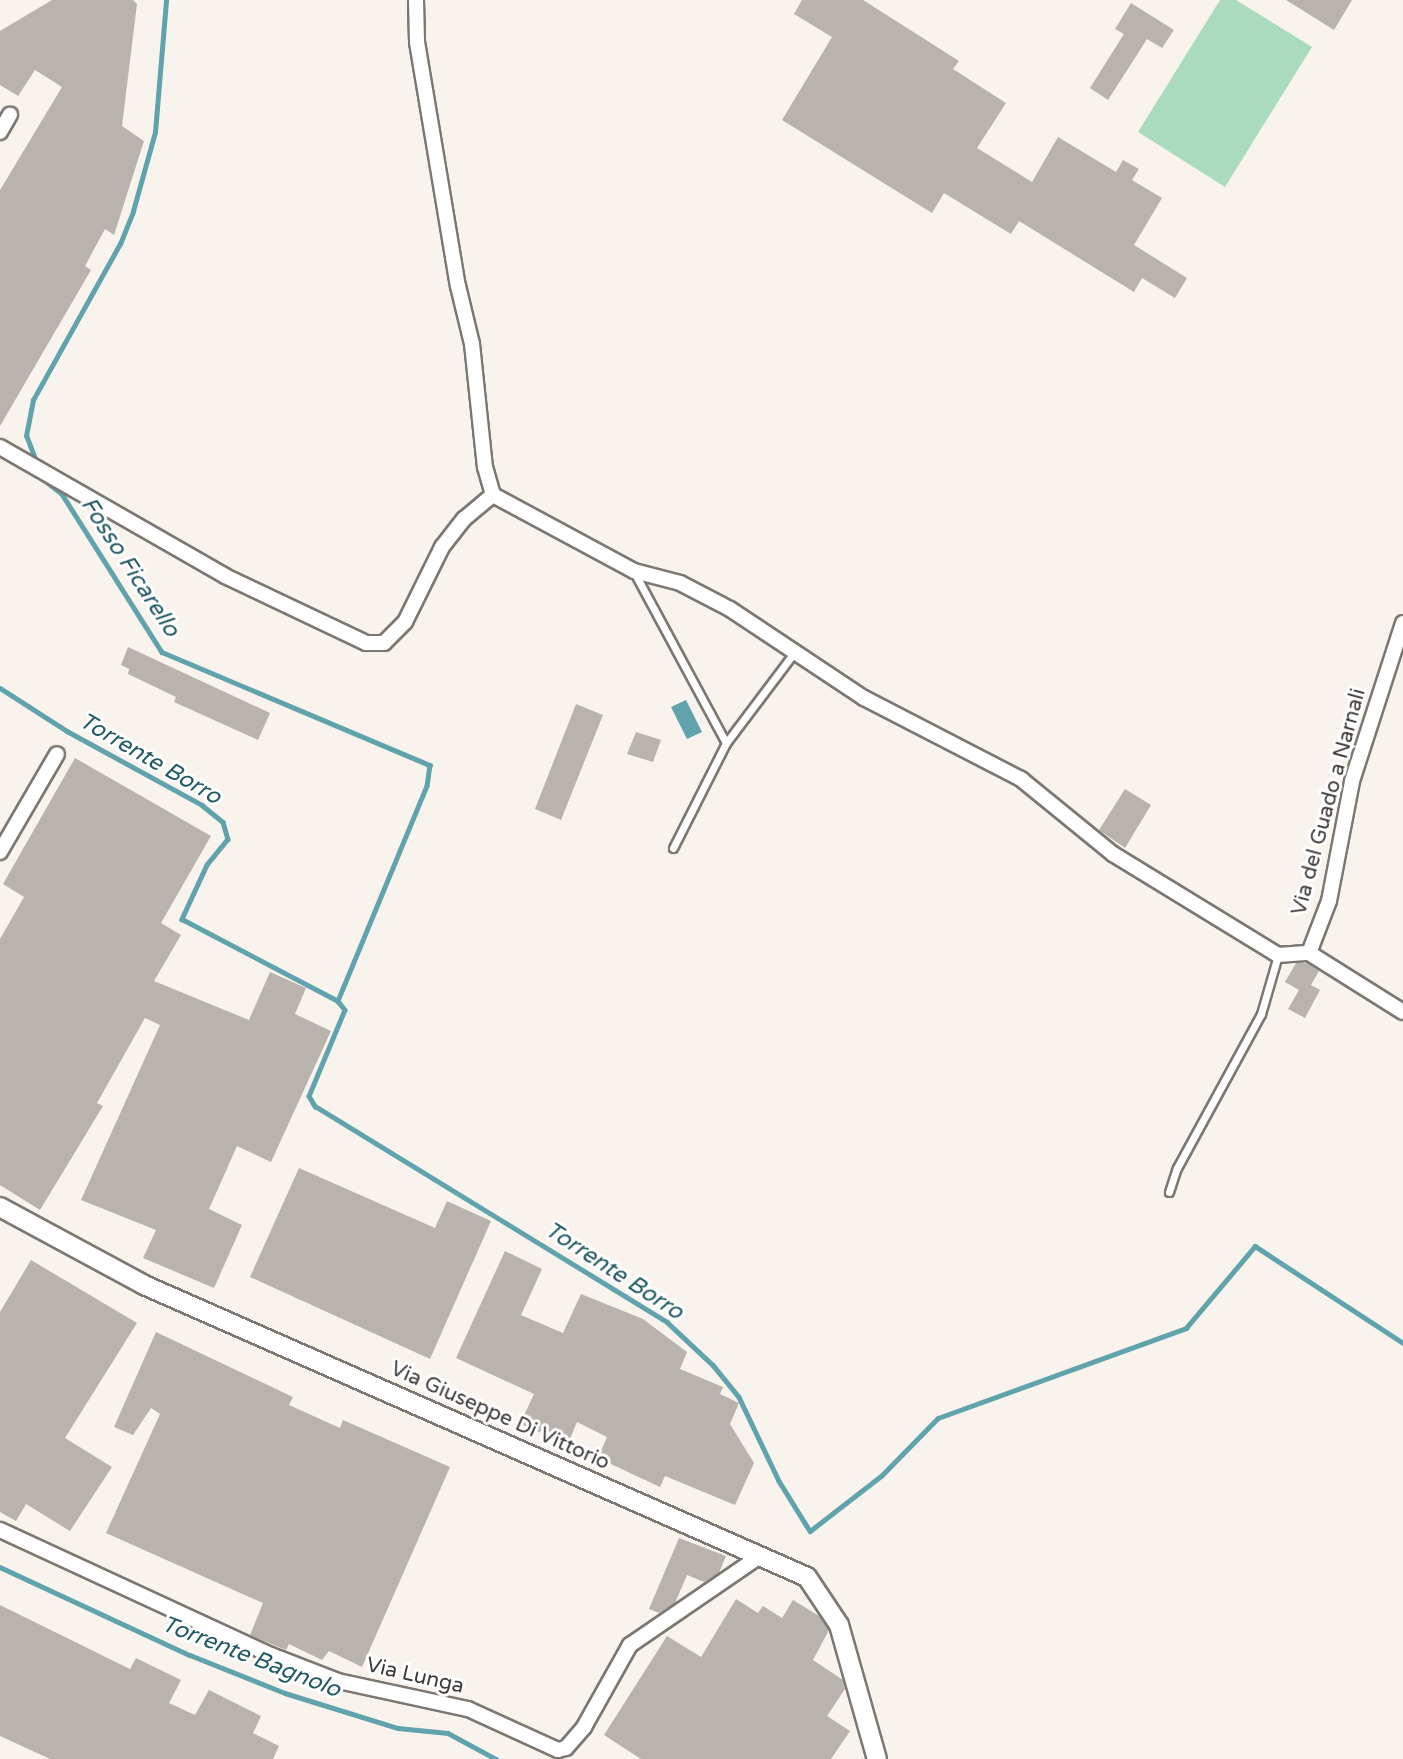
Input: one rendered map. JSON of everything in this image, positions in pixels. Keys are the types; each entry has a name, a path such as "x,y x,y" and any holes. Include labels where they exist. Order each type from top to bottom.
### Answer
{"street":[{"path":"416,0 417,41 458,286 472,344 485,467 493,495 634,571 680,583 730,609 793,654 864,698 1021,779 1113,854 1278,955 1309,953 1403,1012"},
{"path":"0,132 10,115"},
{"path":"0,447 61,479 226,576 366,643 384,643 405,622 442,547 464,519 493,495"},
{"name":"Via del Guado a Narnali","path":"1309,953 1329,901 1352,781 1403,623"},
{"path":"0,852 57,754"},
{"name":"Via Giuseppe Di Vittorio","path":"0,1207 144,1285 807,1577 839,1625 877,1759"},
{"name":"Via Lunga","path":"0,1530 271,1655 338,1681 468,1709 558,1750 566,1748 584,1727 630,1645 760,1556"}],"lane":[{"path":"634,571 726,743"},
{"path":"673,848 726,743 793,654"},
{"path":"1169,1192 1177,1168 1261,1014 1278,955"}],"green space":[{"path":"1220,0 1236,0 1312,47 1225,187 1138,132"}],"water":[{"path":"686,700 702,732 687,739 671,707"}],"building":[{"path":"52,0 133,0 137,4 122,126 144,141 114,235 105,229 85,266 91,270 0,426 0,190 62,87 35,70 18,96 0,85 0,31"},
{"path":"802,0 863,0 959,61 953,69 1006,103 977,148 1032,182 1058,137 1116,172 1123,160 1139,169 1132,180 1162,198 1134,245 1187,278 1175,298 1142,278 1134,292 1019,221 1011,234 944,193 932,213 782,120 832,37 794,14"},
{"path":"1286,0 1352,0 1334,30"},
{"path":"1131,3 1174,30 1162,48 1147,39 1108,100 1090,88 1124,34 1115,29"},
{"path":"128,647 270,713 258,740 174,702 176,697 128,674 129,669 121,665"},
{"path":"576,704 603,715 561,820 535,809"},
{"path":"636,732 661,740 653,762 627,754"},
{"path":"75,758 211,836 161,923 181,935 154,981 249,1020 270,972 306,988 295,1014 331,1031 271,1162 237,1146 209,1209 242,1225 214,1288 143,1258 156,1230 81,1200 160,1025 145,1018 97,1103 103,1106 40,1210 0,1185 0,939 24,897 3,884"},
{"path":"1125,789 1151,805 1125,848 1099,830"},
{"path":"1296,963 1307,963 1319,971 1311,985 1320,990 1305,1018 1288,1009 1299,990 1285,982"},
{"path":"299,1168 435,1228 447,1201 491,1221 430,1359 250,1277"},
{"path":"505,1251 542,1269 521,1315 563,1333 581,1294 643,1319 687,1352 680,1369 723,1387 720,1394 739,1403 730,1424 754,1463 735,1505 665,1476 660,1487 598,1458 607,1437 577,1422 568,1444 520,1424 534,1394 456,1358"},
{"path":"31,1260 137,1323 65,1438 112,1467 70,1531 26,1504 16,1521 0,1512 0,1312"},
{"path":"156,1332 293,1397 289,1405 340,1428 343,1420 450,1467 362,1667 329,1651 322,1660 289,1644 286,1650 250,1635 263,1603 106,1533 160,1414 151,1408 133,1435 114,1427"},
{"path":"679,1538 726,1556 719,1573 704,1582 687,1575 675,1603 659,1613 649,1609"},
{"path":"736,1599 758,1613 763,1606 782,1618 793,1600 819,1616 829,1630 813,1660 843,1680 845,1689 827,1716 850,1731 831,1759 641,1759 604,1735 667,1636 701,1657"},
{"path":"0,1605 130,1669 136,1658 181,1680 169,1703 195,1715 209,1690 261,1716 253,1733 279,1746 273,1759 50,1759 0,1736"}],"waterway":[{"name":"Fosso Ficarello","path":"37,464 26,436 33,400 120,244 133,211 155,132 166,0"},
{"name":"Fosso Ficarello","path":"43,479 62,494 162,652 430,765 427,786 338,1001"},
{"name":"Torrente Borro","path":"0,688 67,731 202,805 223,822 228,839 207,865 182,919 338,1001 345,1010 309,1096 315,1106 667,1322 713,1365 739,1397 779,1481 810,1531 881,1476 938,1418 1186,1328 1255,1246 1403,1343"},
{"name":"Torrente Bagnolo","path":"0,1567 190,1655 285,1693 398,1728 448,1733 496,1759"}]}
